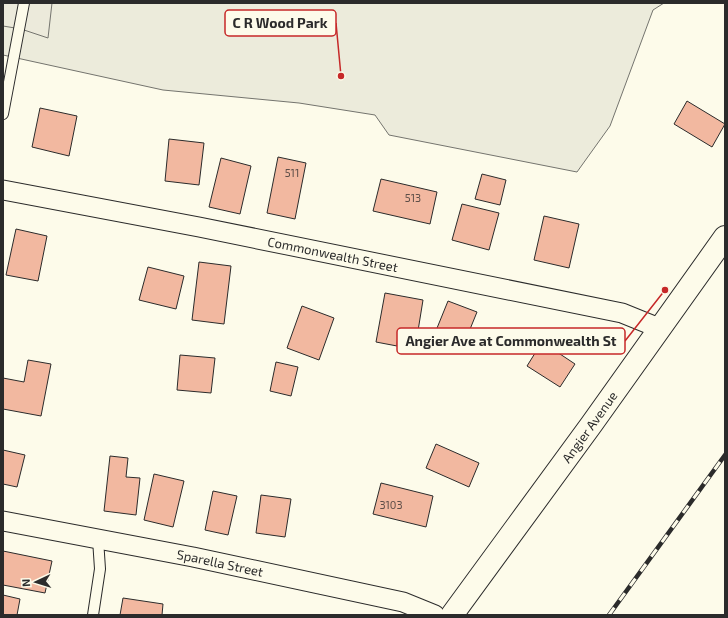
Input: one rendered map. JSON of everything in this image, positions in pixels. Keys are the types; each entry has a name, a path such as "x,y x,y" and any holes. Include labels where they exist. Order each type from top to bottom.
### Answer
{"main road":[{"name":"Angier Avenue","path":"452,615 591,425 725,237"}],"street":[{"name":"Commonwealth Street","path":"3,190 199,227 622,313 659,328"},
{"name":"Sparella Street","path":"3,521 193,557 403,602 436,615"}],"lane":[{"path":"3,114 24,3"},
{"path":"93,615 100,569 98,538"}],"shaded area":[{"path":"3,3 664,3 653,10 610,126 577,172 389,135 375,115 299,103 163,90 3,55"},
{"path":"3,3 52,3 48,38 21,29 3,26"}],"building":[{"path":"687,101 725,124 712,147 674,124"},
{"path":"40,108 77,116 69,156 32,147"},
{"path":"169,139 204,143 199,185 165,181"},
{"path":"278,157 306,163 295,219 267,213"},
{"path":"221,158 251,166 240,214 209,207"},
{"path":"482,174 506,180 500,205 475,199"},
{"path":"381,179 437,192 430,224 373,211"},
{"path":"462,204 499,213 489,250 452,240"},
{"path":"544,216 579,224 569,268 534,260"},
{"path":"16,229 47,236 38,281 6,275"},
{"path":"199,262 231,266 224,324 192,320"},
{"path":"148,267 184,276 176,309 139,300"},
{"path":"385,293 423,300 417,337 398,334 397,346 376,342"},
{"path":"448,301 477,312 464,344 435,333"},
{"path":"302,306 334,318 319,360 287,348"},
{"path":"542,342 575,364 560,387 527,366"},
{"path":"180,355 215,358 211,393 177,390"},
{"path":"28,360 51,364 41,416 3,409 3,378 24,382"},
{"path":"276,362 298,367 291,396 270,391"},
{"path":"436,444 479,463 469,487 426,468"},
{"path":"3,450 25,455 17,487 3,484"},
{"path":"110,456 128,458 126,477 140,478 136,515 104,511"},
{"path":"154,474 184,481 173,527 144,520"},
{"path":"381,483 433,496 426,527 373,514"},
{"path":"213,491 237,496 228,535 205,530"},
{"path":"261,495 291,499 285,537 256,533"},
{"path":"3,551 52,561 45,593 3,585"},
{"path":"3,595 20,599 17,615 3,615"},
{"path":"123,598 163,604 162,615 120,615"}],"railway":[{"path":"609,615 725,455"}],"place":[{"name":"C R Wood Park","path":"341,76"},
{"name":"Angier Ave at Commonwealth St","path":"665,290"}]}
